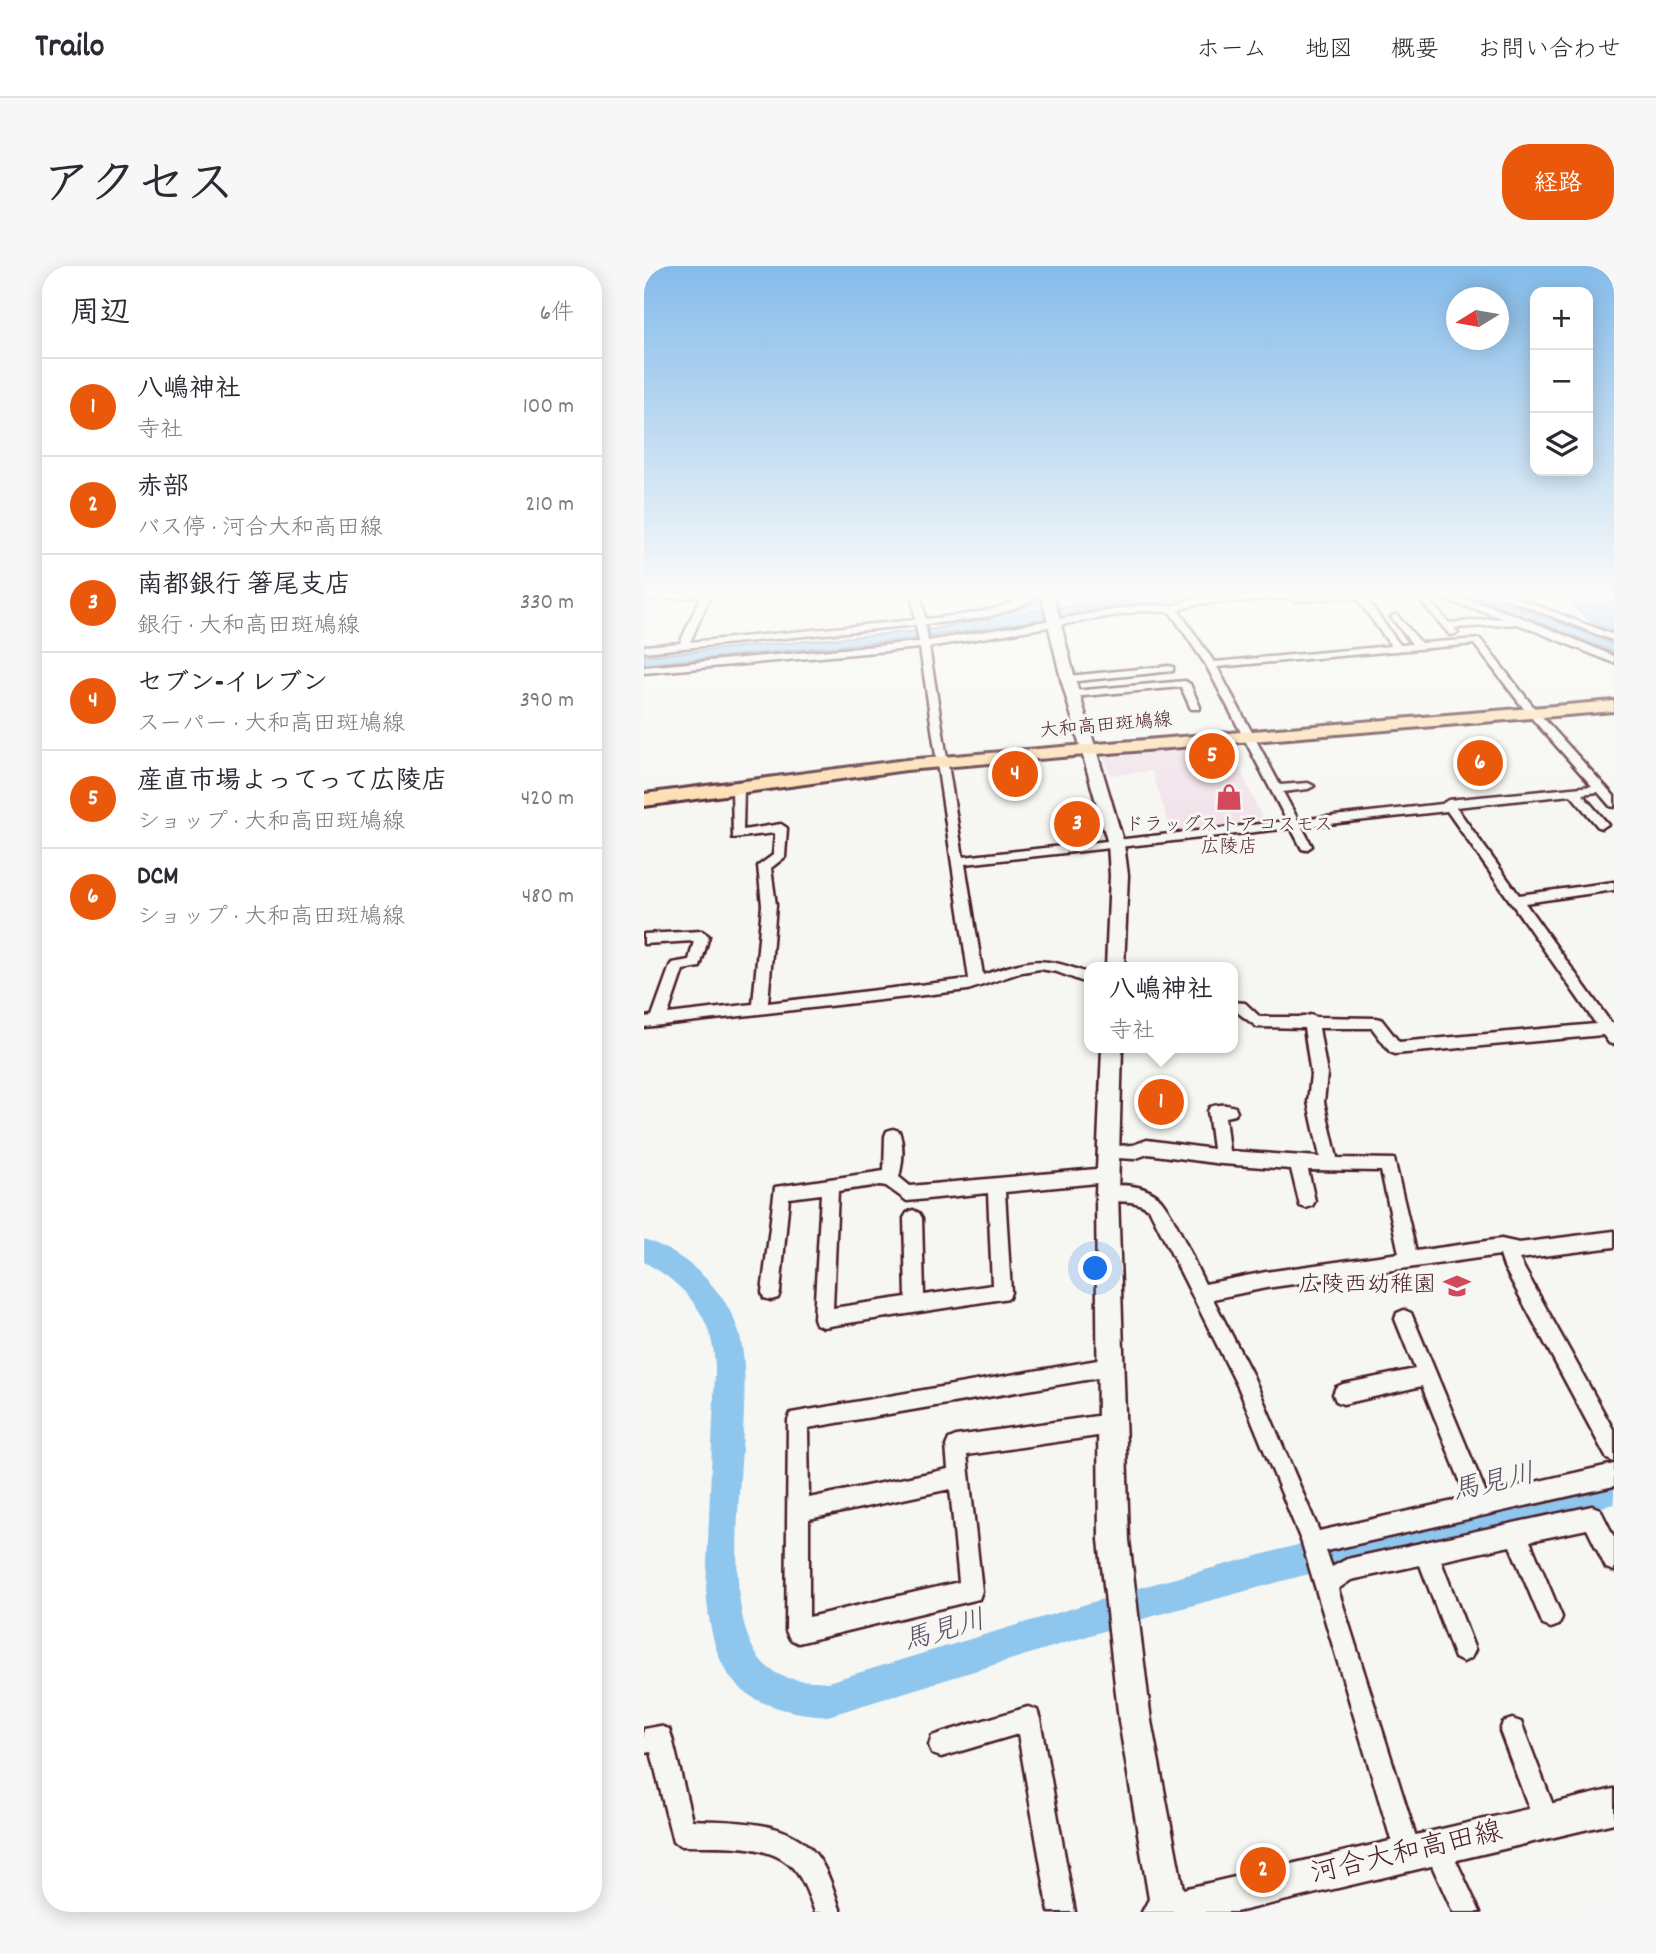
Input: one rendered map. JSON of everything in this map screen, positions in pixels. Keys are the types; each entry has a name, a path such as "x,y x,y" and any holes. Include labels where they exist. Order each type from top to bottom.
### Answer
{"main road":[{"name":"大和高田斑鳩線","path":"644,800 942,762 1614,706"}],"street":[{"path":"928,671 977,983"},
{"path":"1066,671 1116,844 1119,875 1115,962"},
{"path":"1068,679 1151,671"},
{"path":"1213,671 1306,846"},
{"path":"1501,671 1532,712 1614,803"},
{"path":"1073,694 1185,684 1195,707"},
{"path":"1276,789 1308,786"},
{"path":"738,788 737,835 781,828 776,858 764,866 769,905 760,1010"},
{"path":"1602,788 1448,804 1612,1032"},
{"path":"1574,791 1602,824"},
{"path":"959,861 1450,807"},
{"path":"1515,900 1614,887"},
{"path":"644,939 702,936 695,964 677,967 651,1022"},
{"path":"651,1022 977,983 1020,967 1041,964 1059,967 1084,977"},
{"path":"1238,1007 1257,1021 1377,1023 1395,1048 1612,1032"},
{"path":"1310,1020 1318,1065 1319,1096 1316,1102 1330,1165"},
{"path":"1112,1053 1107,1173 1111,1424 1118,1589 1165,1911"},
{"path":"1222,1157 1216,1111 1228,1111"},
{"path":"890,1180 894,1163 893,1136"},
{"path":"771,1292 780,1192 880,1178 890,1180 907,1194 1107,1173 1134,1152 1147,1147 1298,1163 1388,1164 1409,1259"},
{"path":"1298,1163 1306,1201"},
{"path":"1107,1173 1155,1204 1246,1383 1318,1560 1422,1850 1467,1912"},
{"path":"830,1186 823,1318 1002,1292 997,1245 999,1225 996,1185"},
{"path":"913,1218 915,1305"},
{"path":"1201,1293 1266,1280 1409,1259 1501,1247 1519,1251 1614,1239"},
{"path":"1509,1249 1510,1261 1614,1452"},
{"path":"1404,1319 1481,1506"},
{"path":"1110,1367 798,1420 798,1630 971,1591 956,1446 1111,1424"},
{"path":"1343,1394 1426,1376"},
{"path":"1318,1560 1481,1506 1614,1475"},
{"path":"797,1511 958,1477"},
{"path":"1318,1560 1347,1570 1592,1517 1614,1560"},
{"path":"1516,1534 1551,1617"},
{"path":"1427,1553 1463,1650"},
{"path":"941,1745 1028,1720 1062,1912"},
{"path":"1513,1731 1547,1822"},
{"path":"644,1741 660,1738 682,1832 765,1838 786,1847 800,1856 814,1877 828,1912"},
{"name":"河合大和高田線","path":"1165,1911 1614,1807"}],"shaded area":[{"path":"1227,742 1266,826 1172,835 1152,771 1110,775 1104,758 1110,753"}],"waterway":[{"name":"馬見川","path":"644,1250 667,1262 690,1281 710,1303 726,1335 729,1372 722,1559 725,1619 732,1646 744,1668 763,1686 791,1696 828,1699 1146,1602 1301,1560 1614,1489"}],"place":[{"name":"産直市場よってって広陵店","path":"1212,756"},
{"name":"DCM","path":"1480,763"},
{"name":"セブン-イレブン","path":"1015,774"},
{"name":"ドラッグストアコスモス 広陵店","path":"1229,797"},
{"name":"南都銀行 箸尾支店","path":"1077,824"},
{"name":"八嶋神社","path":"1161,1102"},
{"name":"広陵西幼稚園","path":"1457,1286"},
{"name":"赤部","path":"1263,1870"}]}
